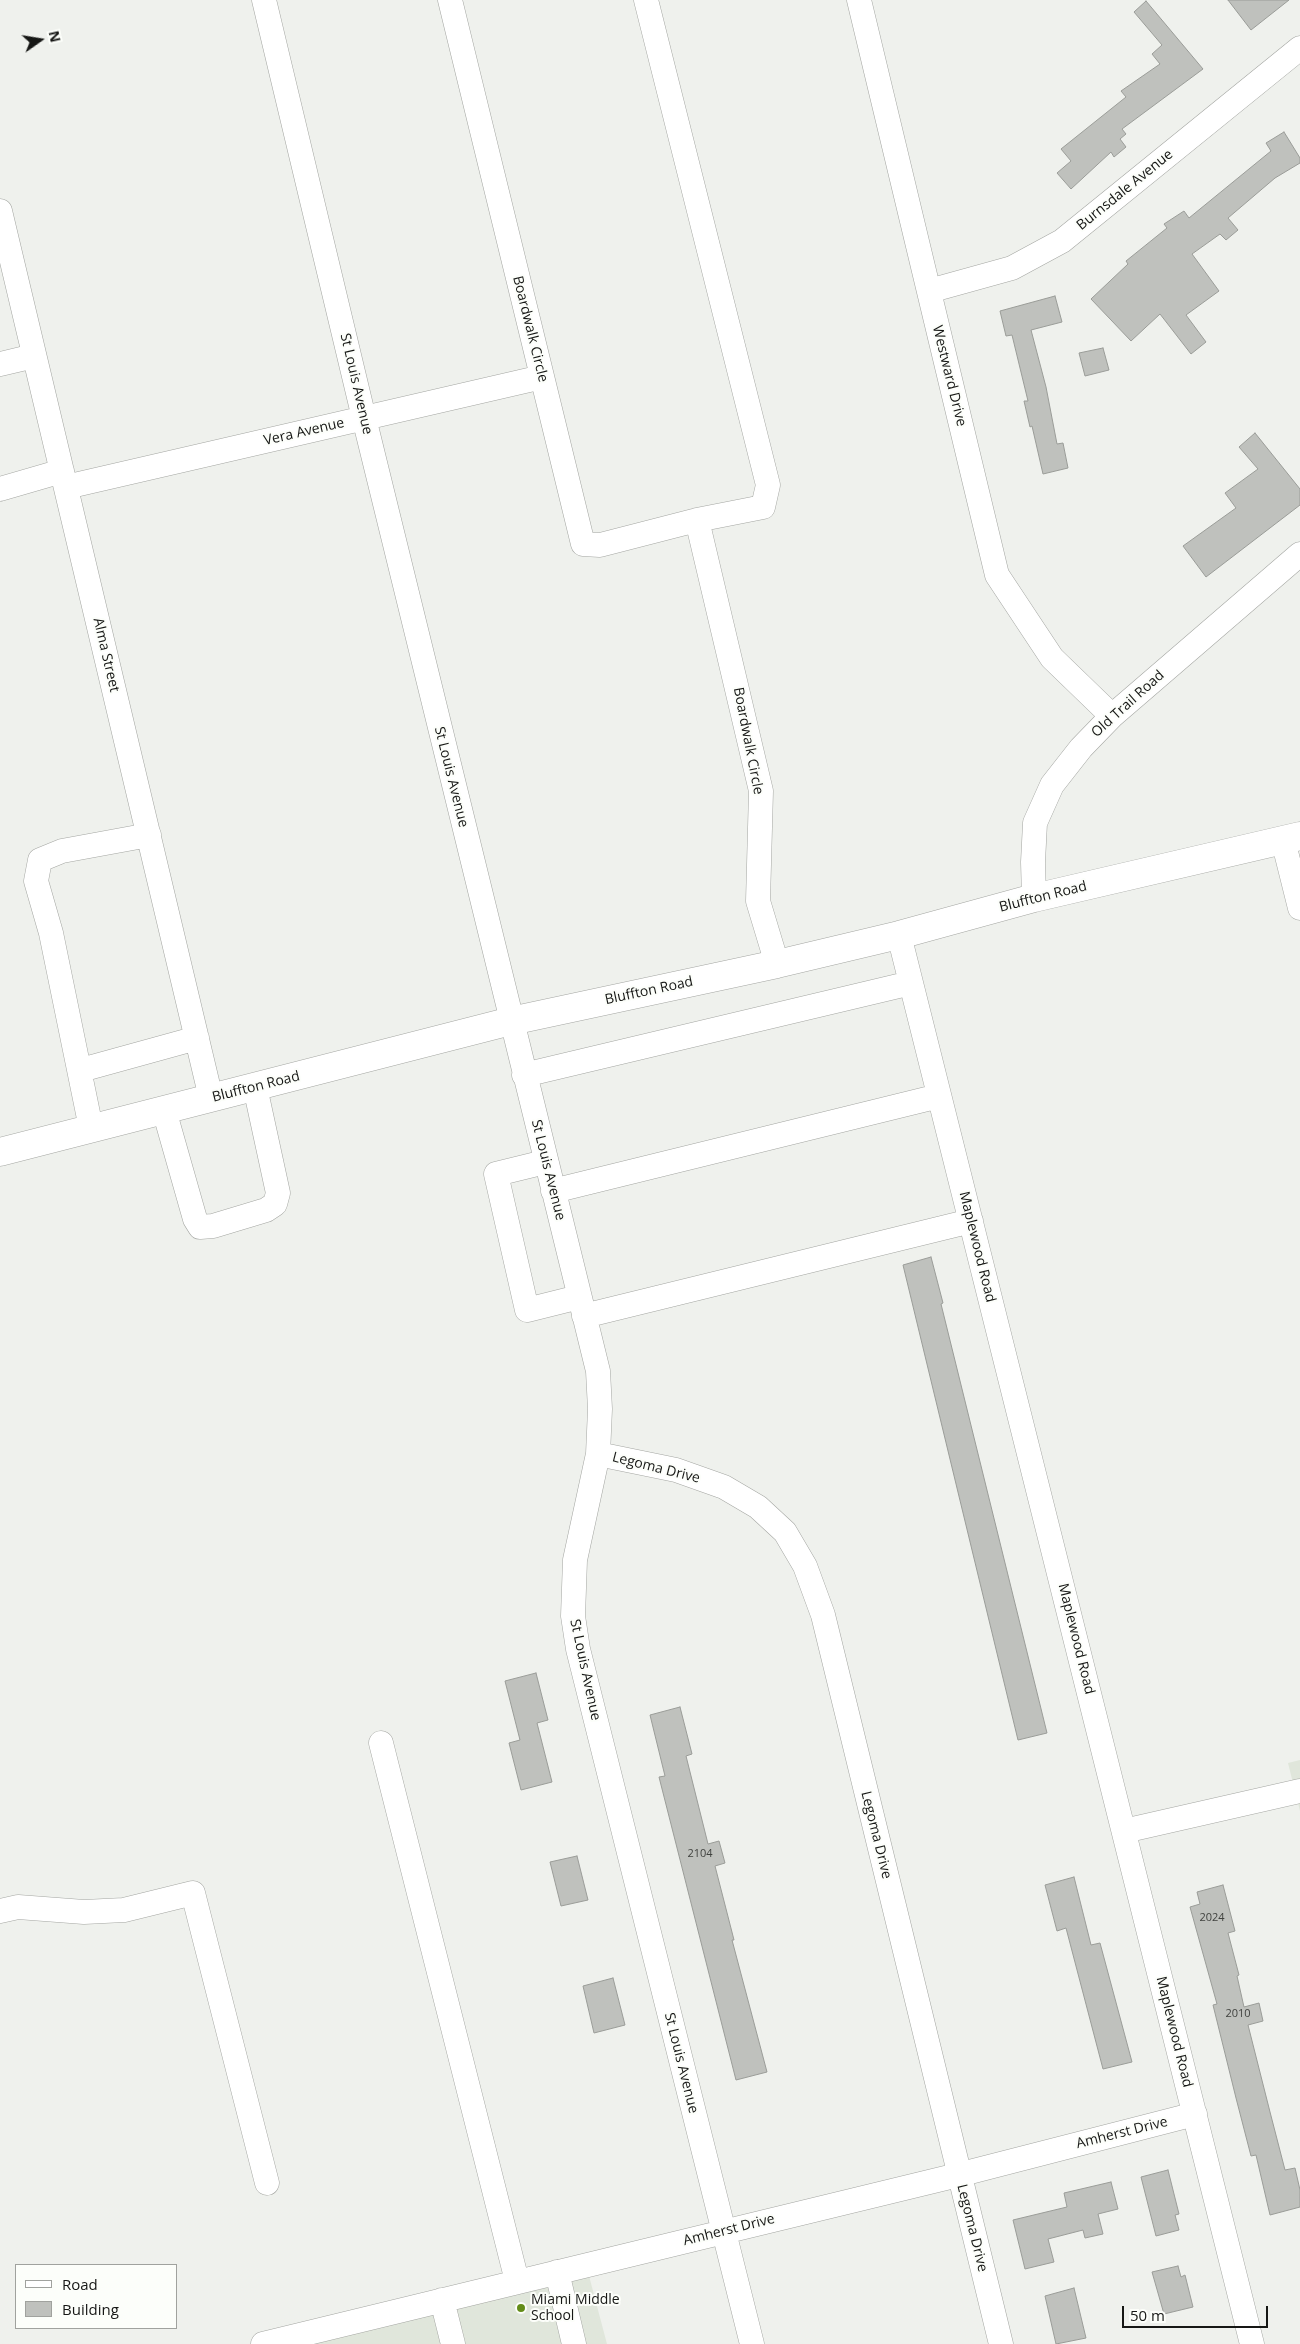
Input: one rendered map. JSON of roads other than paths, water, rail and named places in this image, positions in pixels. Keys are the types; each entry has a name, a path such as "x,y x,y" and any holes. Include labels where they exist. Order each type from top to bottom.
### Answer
{"main road":[{"name":"Bluffton Road","path":"0,1152 511,1021 777,964 899,935 1034,898 1291,838"}],"street":[{"name":"St Louis Avenue","path":"264,0 524,1075 598,1371 600,1410 598,1454 574,1560 573,1616 578,1649 752,2344"},
{"name":"Boardwalk Circle","path":"450,0 583,544 600,545 697,520 763,507 768,485 646,0"},
{"name":"Westward Drive","path":"859,0 997,575 1052,658 1112,716"},
{"name":"Burnsdale Avenue","path":"929,290 1012,268 1062,241 1300,48"},
{"name":"Alma Street","path":"0,212 211,1098"},
{"path":"0,364 34,356"},
{"name":"Vera Avenue","path":"0,489 64,479 364,418 542,377"},
{"name":"Boardwalk Circle","path":"697,520 761,791 758,901 777,964"},
{"name":"Old Trail Road","path":"1034,898 1032,862 1035,823 1052,786 1081,748 1112,716 1300,554"},
{"path":"91,1128 81,1070 51,933 36,881 40,860 62,852 149,835"},
{"path":"1291,838 1300,908"},
{"name":"Maplewood Road","path":"899,935 1252,2344"},
{"path":"524,1075 911,984"},
{"path":"81,1070 197,1038"},
{"path":"164,1110 195,1219 200,1227 213,1226 266,1210 275,1204 278,1193 255,1087"},
{"path":"553,1192 939,1096"},
{"path":"546,1162 496,1174 528,1310 581,1306 971,1221"},
{"name":"Legoma Drive","path":"598,1454 676,1470 724,1487 758,1507 786,1532 805,1566 823,1615 958,2175 1001,2344"},
{"path":"382,1743 517,2281"},
{"path":"1124,1831 1300,1791"},
{"path":"0,1911 18,1907 84,1912 124,1910 193,1893 268,2184"},
{"name":"Amherst Drive","path":"263,2344 958,2175 1195,2114"},
{"path":"557,2272 574,2344"},
{"path":"442,2300 453,2344"}],"place":[{"name":"Miami Middle School","path":"521,2308"}]}
